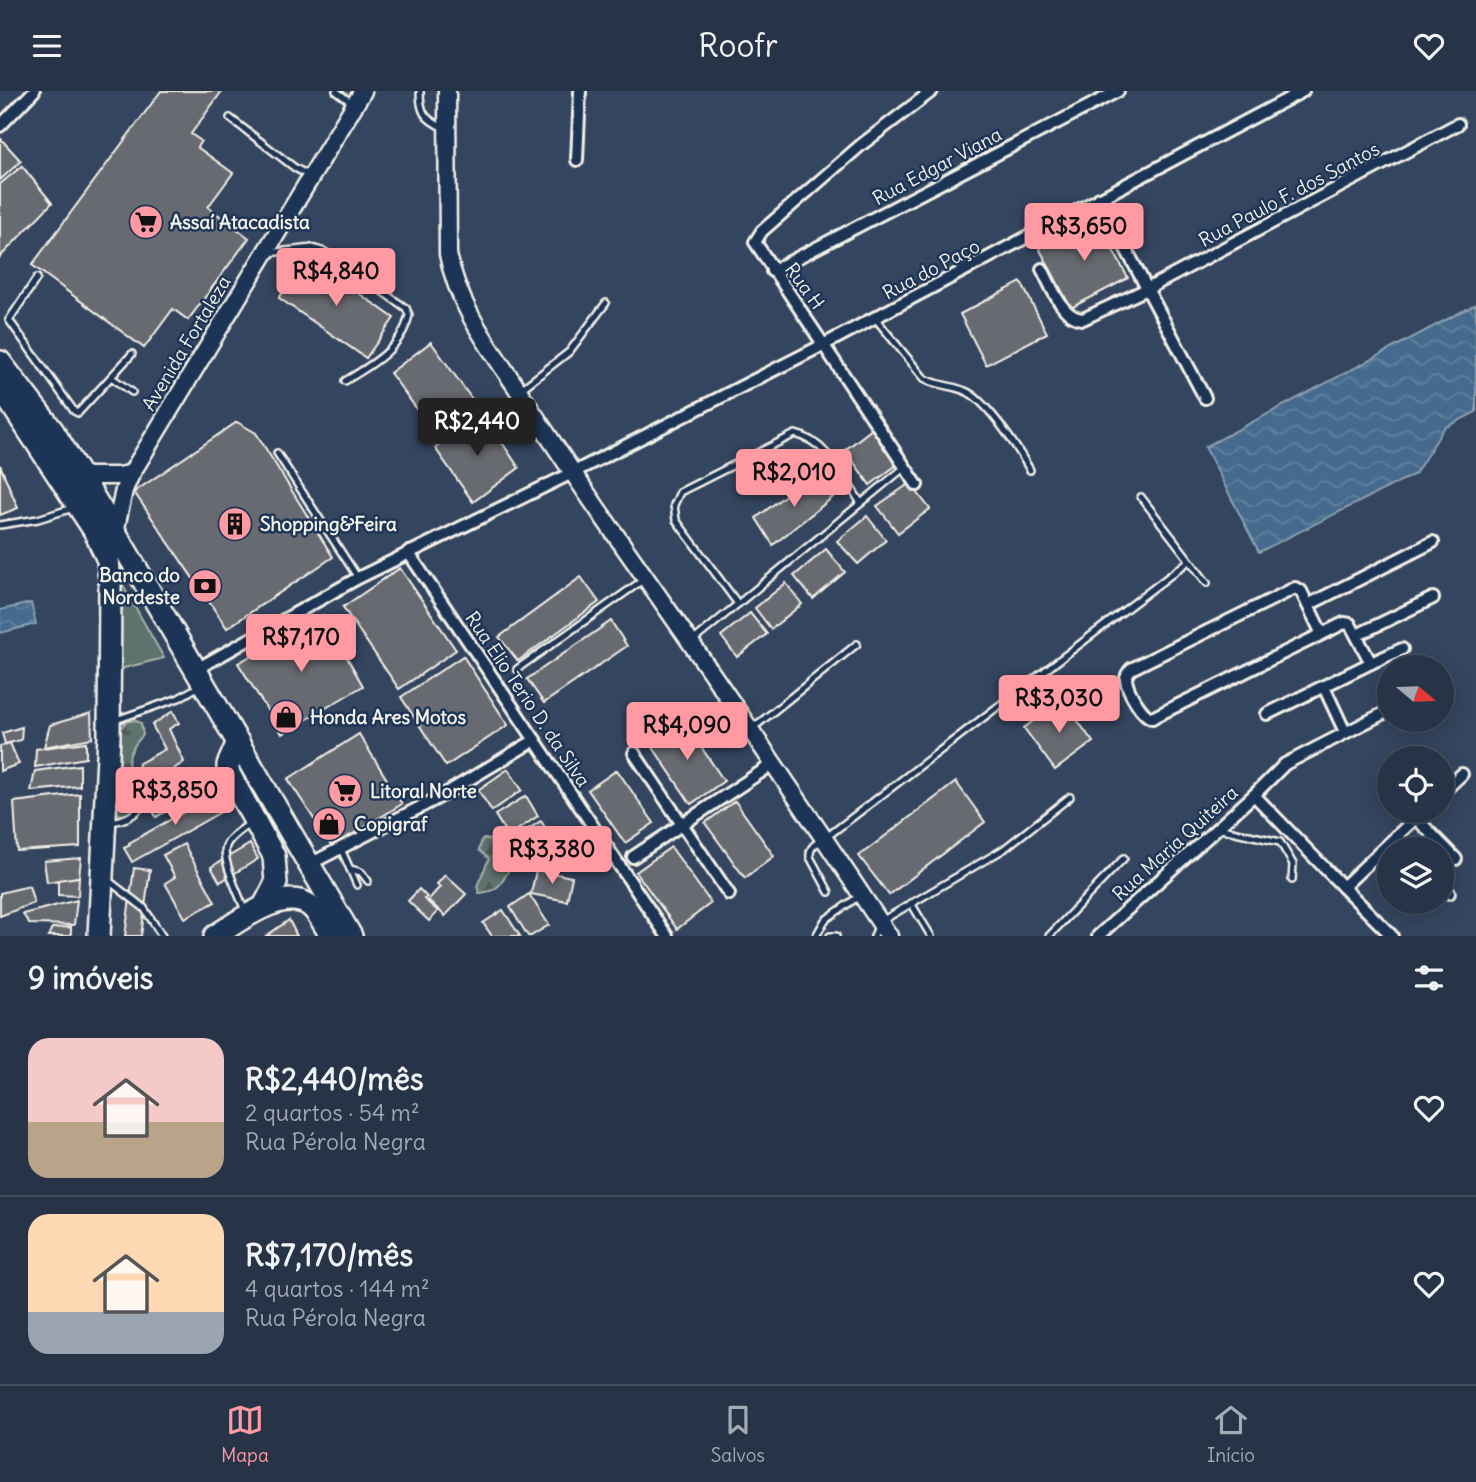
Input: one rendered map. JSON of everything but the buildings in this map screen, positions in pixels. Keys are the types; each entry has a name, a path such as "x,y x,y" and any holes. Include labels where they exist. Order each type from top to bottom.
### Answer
{"highway":[{"path":"0,362 53,431 115,532 351,936"},
{"path":"4,398 79,506 101,541 108,560 109,722 99,936"},
{"path":"237,742 228,772 274,856 277,871 276,883 256,911"},
{"path":"215,936 256,911 296,899 316,911 331,936"}],"main road":[{"path":"447,91 448,254 453,278 481,334 572,473 824,839 861,895 881,932"},
{"name":"Avenida Fortaleza","path":"115,532 124,490 131,474 358,98"},
{"path":"80,476 131,474"}],"street":[{"path":"0,126 34,91"},
{"path":"577,160 580,91"},
{"name":"Rua H","path":"917,485 825,344 757,249 755,242 762,231 861,145 932,91"},
{"name":"Rua Edgar Viana","path":"772,271 1118,91"},
{"name":"Rua do Paço","path":"199,677 217,657 358,578 825,344 1303,91"},
{"name":"Rua Paulo F. dos Santos","path":"1042,269 1066,311 1076,319 1083,319 1147,289 1458,124"},
{"path":"1099,198 1205,398"},
{"path":"1308,605 1433,542"},
{"name":"Rua Elio Terio D. da Silva","path":"408,552 667,936"},
{"path":"1321,634 1301,591 1292,589 1131,669 1126,682 1141,711 1146,717 1152,718 1344,623 1350,624 1371,663"},
{"path":"1357,635 1433,598"},
{"path":"1267,714 1402,649"},
{"path":"1324,687 1345,731"},
{"path":"1254,795 1284,764 1377,716"},
{"path":"308,865 438,798 535,740"},
{"path":"634,753 729,894"},
{"path":"633,857 773,764"},
{"path":"1454,782 1462,774"},
{"name":"Rua Maria Quiteira","path":"1098,936 1254,795 1392,936"},
{"path":"1343,887 1410,823"},
{"path":"1427,823 1455,859"}],"lane":[{"path":"336,91 358,98"},
{"path":"420,91 422,114 429,121 447,129"},
{"path":"230,118 295,168 311,177"},
{"path":"264,254 312,248 325,253 406,308 409,315 406,330 382,358 345,381"},
{"path":"37,278 9,320 74,411 78,413 132,354"},
{"path":"518,391 532,383 569,352 606,303"},
{"path":"875,318 924,378 931,383 963,390 980,401 1030,470"},
{"path":"111,377 132,391"},
{"path":"738,604 676,520 674,505 680,492 794,434 808,437 820,445 861,503"},
{"path":"277,453 358,578"},
{"path":"691,643 905,467"},
{"path":"1142,496 1207,583"},
{"path":"0,525 38,519 79,506"},
{"path":"830,891 810,857 809,852 813,846 1189,561"},
{"path":"517,669 645,578"},
{"path":"750,730 857,644"},
{"path":"109,722 179,698 199,677"},
{"path":"105,823 123,820 137,810 145,794 139,783"},
{"path":"881,932 911,903 1004,849 1070,797"},
{"path":"255,820 231,838 225,848 225,858 256,911"},
{"path":"1218,828 1280,842 1293,864 1292,880"},
{"path":"341,849 357,885"},
{"path":"1049,936 1124,858"},
{"path":"350,869 361,873 368,881"},
{"path":"102,876 144,908 162,936"},
{"path":"816,936 825,920 861,895"},
{"path":"911,903 931,936"},
{"path":"830,936 836,936"}],"green space":[{"path":"112,559 125,589 164,658 124,668 110,680"},
{"path":"134,720 141,723 143,735 129,757 128,766 135,800 132,811 124,815 116,814 113,803 118,732 126,722"},
{"path":"482,839 495,840 504,851 509,869 498,886 479,893 477,886 489,859 479,850"}],"water":[{"path":"1476,304 1476,412 1444,428 1415,474 1259,552 1205,447"},
{"path":"31,603 36,624 0,633 0,610"}],"place":[{"name":"Assaí Atacadista","path":"146,222"},
{"name":"Shopping&Feira","path":"235,524"},
{"name":"Banco do Nordeste","path":"205,586"},
{"name":"Honda Ares Motos","path":"286,717"},
{"name":"Litoral Norte","path":"345,791"},
{"name":"Copigraf","path":"329,824"}]}
